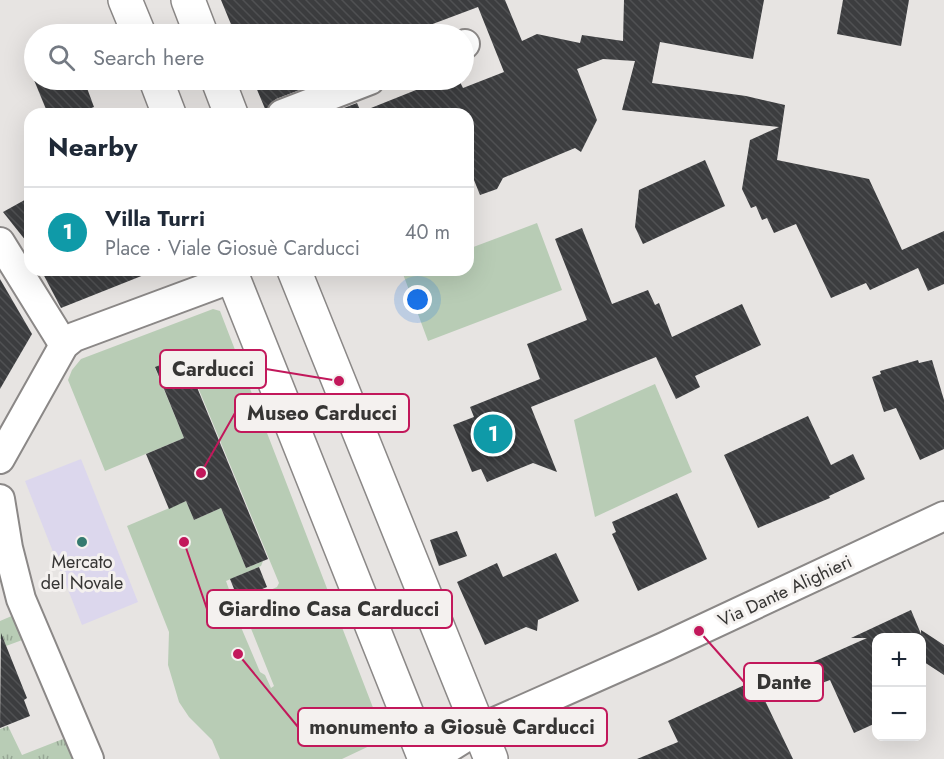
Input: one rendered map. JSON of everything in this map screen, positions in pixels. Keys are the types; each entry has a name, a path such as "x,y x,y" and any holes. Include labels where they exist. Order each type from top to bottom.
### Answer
{"main road":[{"path":"125,0 135,24"},
{"path":"188,0 197,24"},
{"path":"160,90 167,108"},
{"path":"222,90 229,108"},
{"path":"240,276 424,759"},
{"path":"296,276 491,759"}],"street":[{"path":"298,108 344,90"},
{"path":"0,242 64,345"},
{"path":"0,459 64,345 74,337 231,276"},
{"path":"0,499 8,548 21,599 89,759"},
{"name":"Via Dante Alighieri","path":"431,759 479,729 663,648 944,516"}],"shaded area":[{"name":"Mercato del Novale","path":"81,459 138,602 82,625 25,481"}],"green space":[{"path":"537,223 562,290 428,341 404,276 474,276 474,247"},
{"path":"213,309 220,311 382,731 380,741 342,759 220,759 212,740 189,717 179,702 168,665 169,632 127,526 186,501 194,520 221,508 246,568 263,561 261,566 226,581 231,595 229,599 260,672 265,675 271,688 274,686 242,606 243,602 277,587 279,583 185,356 155,368 184,438 105,471 68,380 72,370 81,359"},
{"path":"655,384 692,472 595,517 574,420"},
{"path":"14,615 25,639 6,646 3,638 0,639 0,621"},
{"path":"8,726 22,755 68,737 77,759 0,759 0,729"}],"building":[{"path":"221,0 505,0 522,41 537,34 580,43 582,35 623,41 624,0 764,0 753,59 660,42 652,83 746,96 785,105 777,160 869,179 902,250 944,231 944,284 928,291 918,268 870,290 866,283 831,298 796,224 774,233 767,218 762,220 756,206 751,208 742,189 750,140 779,127 622,110 635,61 603,59 577,69 597,120 581,152 575,148 503,178 497,189 480,195 474,180 474,108 371,108 416,90 474,90 474,84 504,72 478,7 433,24 231,24"},
{"path":"843,0 909,0 901,46 837,34"},
{"path":"38,90 88,90 94,107 91,108 46,108"},
{"path":"257,90 300,90 276,99 268,108 265,108"},
{"path":"357,103 359,108 344,108"},
{"path":"705,160 725,206 643,244 635,227 639,190"},
{"path":"24,200 24,238 3,212"},
{"path":"582,228 612,304 648,290 655,305 659,303 672,337 742,304 761,345 695,376 700,387 676,399 656,357 531,407 557,472 533,463 487,482 481,469 472,472 453,425 474,417 470,407 540,379 527,344 587,320 555,239"},
{"path":"44,276 141,276 61,308"},
{"path":"0,279 32,334 0,389"},
{"path":"184,356 268,559 246,568 221,508 194,520 186,501 169,509 146,454 184,438 155,367"},
{"path":"918,360 919,363 932,360 944,400 944,449 920,460 896,408 884,412 872,377 881,374 880,371"},
{"path":"808,416 831,465 853,454 865,479 829,496 830,498 758,528 724,455"},
{"path":"677,493 707,559 638,591 612,534 616,532 612,522"},
{"path":"457,531 467,556 439,566 430,540"},
{"path":"556,553 579,601 538,620 537,631 526,627 485,645 457,582 497,563 503,577"},
{"path":"259,567 267,587 238,599 230,579"},
{"path":"911,610 921,633 872,633 872,725 854,733 830,680 822,683 813,662 867,638 851,638"},
{"path":"1,633 27,698 24,700 30,716 0,728"},
{"path":"926,633 944,645 944,675 926,663"},
{"path":"755,680 793,759 637,759 678,742 668,721"}],"place":[{"name":"Carducci","path":"339,381"},
{"name":"Villa Turri","path":"493,434"},
{"name":"Museo Carducci","path":"201,473"},
{"name":"Mercato del Novale","path":"82,542"},
{"name":"Giardino Casa Carducci","path":"184,542"},
{"name":"Dante","path":"699,631"},
{"name":"monumento a Giosuè Carducci","path":"238,654"}]}
